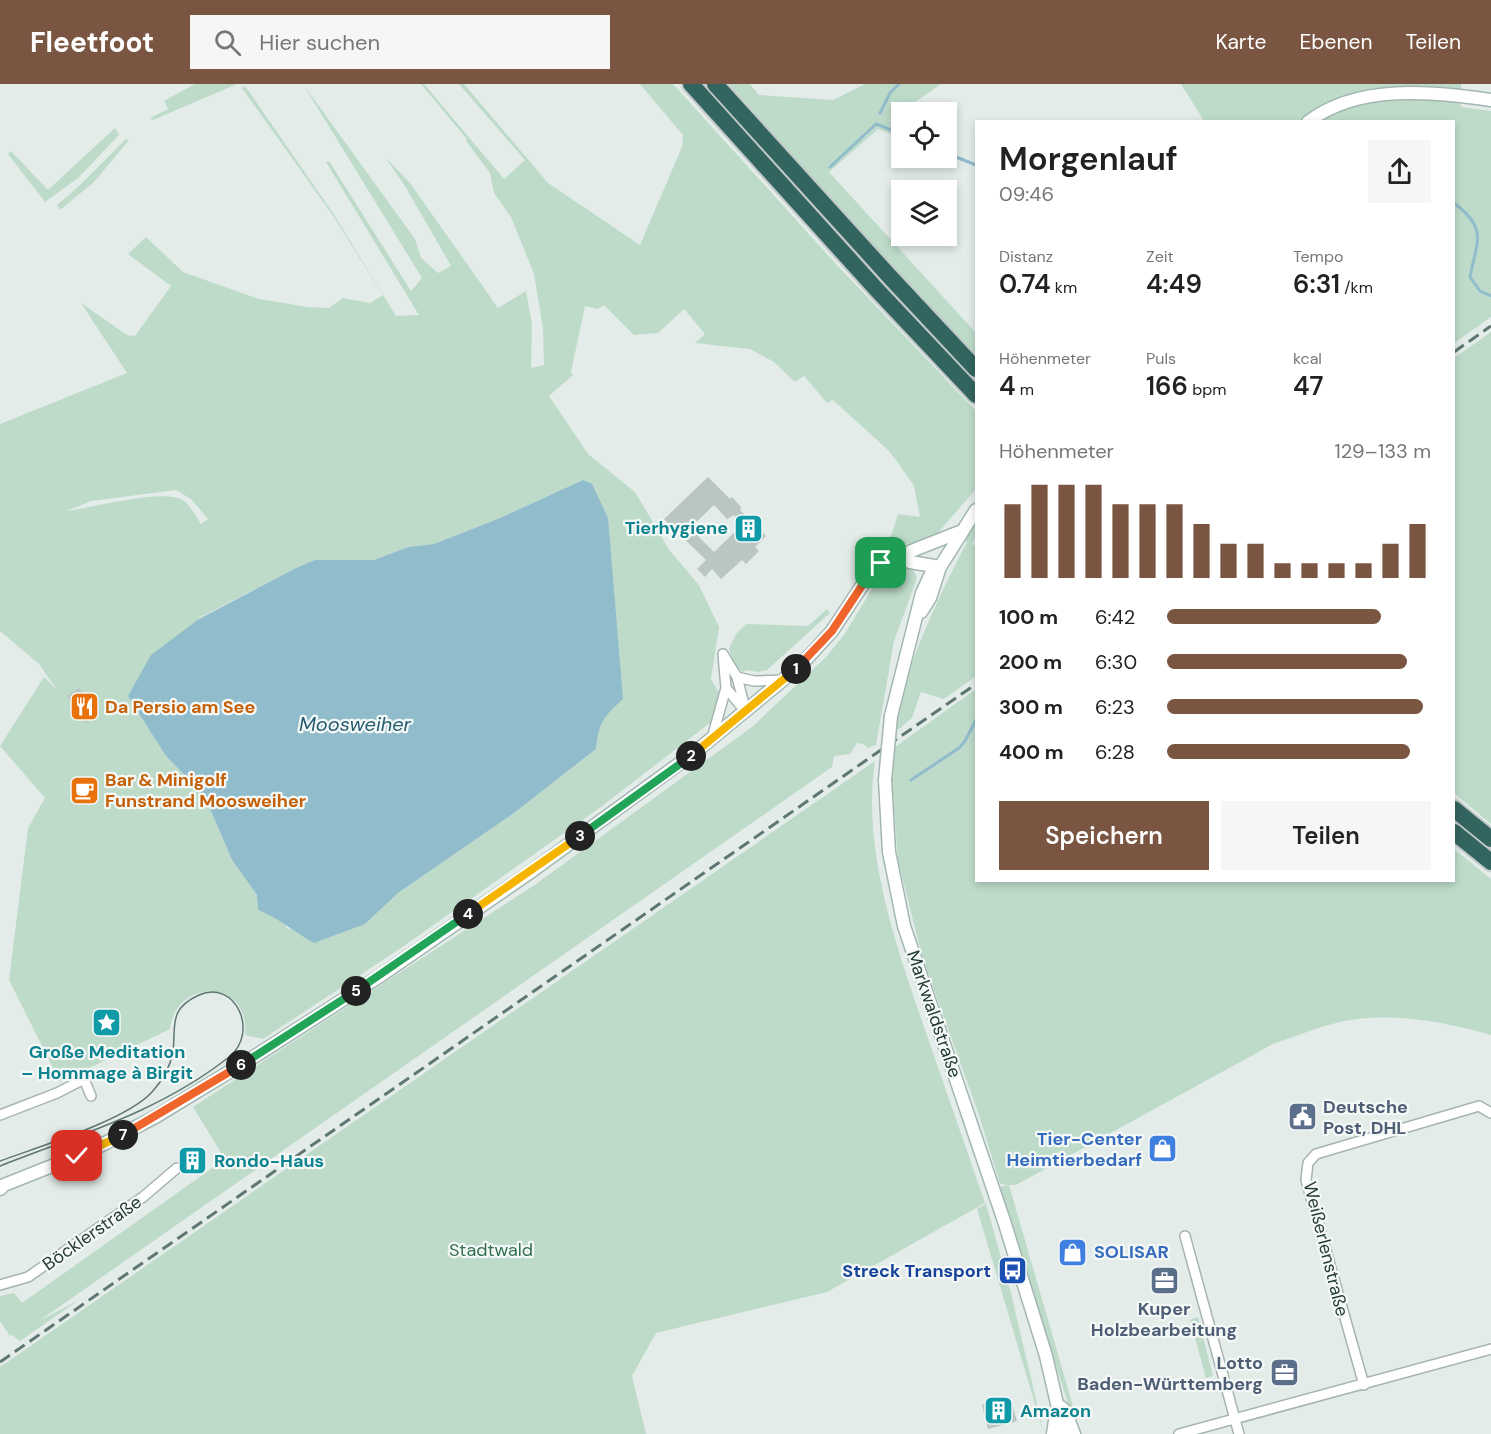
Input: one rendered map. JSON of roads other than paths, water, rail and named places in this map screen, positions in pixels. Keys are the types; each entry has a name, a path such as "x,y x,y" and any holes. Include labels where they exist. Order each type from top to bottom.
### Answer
{"highway":[{"path":"691,84 877,290 975,394"},
{"path":"715,84 975,368"},
{"path":"1455,810 1491,839"},
{"path":"1455,833 1491,862"}],"main road":[{"path":"1311,120 1331,106 1355,96 1376,92 1441,94 1491,100"},
{"name":"Markwaldstraße","path":"975,512 940,567 931,574 922,593 918,616 900,672 891,716 885,780 889,852 904,926 1004,1221 1058,1404 1064,1434"},
{"path":"1,1186 111,1141 166,1111 380,976 517,881 746,712 801,665 832,631 871,572 881,563 962,531"},
{"path":"918,550 933,555 940,567"},
{"path":"901,556 910,562 940,567"},
{"path":"1053,1434 1058,1404"},
{"name":"Markwaldstraße","path":"1058,1404 1065,1412 1074,1434"}],"street":[{"path":"712,739 726,688 723,654 737,677 746,712"},
{"path":"737,677 754,681 783,680"},
{"path":"726,688 746,712"},
{"path":"0,1115 57,1093 84,1079 92,1096"},
{"name":"Weißerlenstraße","path":"1364,1384 1306,1180 1308,1163 1316,1154 1457,1112 1479,1106 1491,1113"},
{"name":"Böcklerstraße","path":"0,1285 28,1277 143,1197 177,1168"},
{"path":"1185,1236 1239,1434"},
{"path":"1179,1434 1491,1349"}],"water":[{"name":"Moosweiher","path":"583,480 592,484 608,518 623,699 603,721 598,733 596,749 514,813 398,893 365,924 314,943 258,910 257,895 232,860 208,804 198,789 166,756 128,696 151,655 199,619 315,560 374,560 408,547 434,544 500,518"}],"waterway":[{"path":"880,113 890,93 899,84"},
{"path":"830,167 876,124 891,130"},
{"path":"957,157 975,165"},
{"path":"1455,204 1472,220 1476,228 1477,244 1470,277 1480,291 1491,296"},
{"path":"911,780 959,748 975,722"}],"tram line":[{"path":"0,1161 81,1132 123,1113 152,1092 168,1069 173,1052 175,1019 182,1006 189,1000 212,992 223,994 239,1011 243,1022 238,1047 229,1057 203,1076 119,1120 0,1166"}],"railway":[{"path":"1455,351 1491,326"},
{"path":"0,1362 975,685"}],"place":[{"name":"Tierhygiene","path":"749,528"},
{"name":"Da Persio am See","path":"84,707"},
{"name":"Bar & Minigolf Funstrand Moosweiher","path":"84,790"},
{"name":"Große Meditation – Hommage à Birgit","path":"107,1023"},
{"name":"Deutsche Post, DHL","path":"1302,1117"},
{"name":"Tier-Center Heimtierbedarf","path":"1163,1149"},
{"name":"Rondo-Haus","path":"193,1161"},
{"name":"SOLISAR","path":"1073,1252"},
{"name":"Streck Transport","path":"1012,1271"},
{"name":"Kuper Holzbearbeitung","path":"1164,1280"},
{"name":"Lotto Baden-Württemberg","path":"1284,1373"},
{"name":"Amazon","path":"999,1411"}],"park label":[{"name":"Stadtwald","path":"491,1250"}]}
